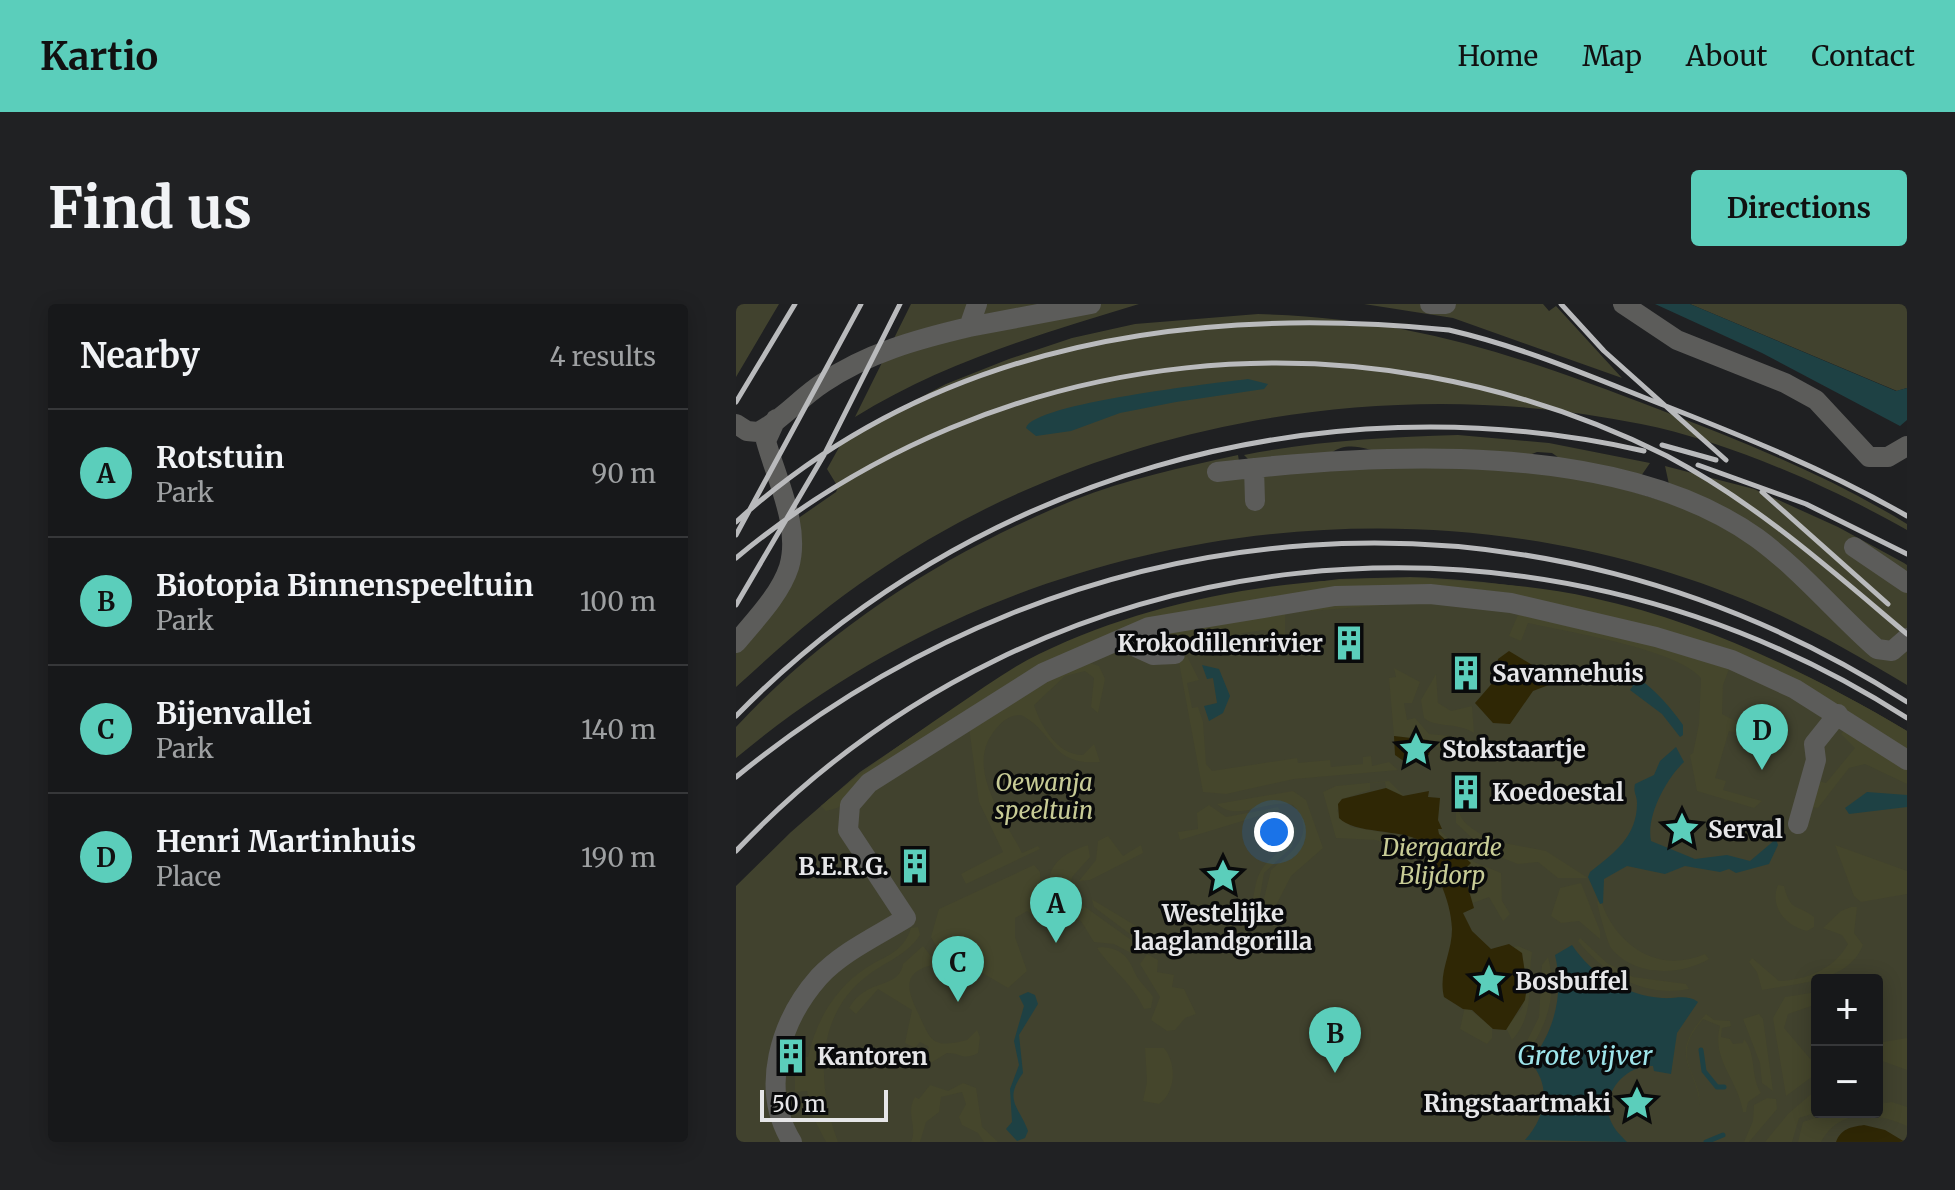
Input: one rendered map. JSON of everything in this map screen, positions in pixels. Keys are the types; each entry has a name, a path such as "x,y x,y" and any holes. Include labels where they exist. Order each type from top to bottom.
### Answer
{"lane":[{"path":"969,327 977,304"},
{"path":"736,424 747,431 758,432 827,380 901,344 969,327 1091,304"},
{"path":"1430,304 1446,304"},
{"path":"1623,304 1677,340 1773,378 1816,400 1869,457 1888,457 1907,446"},
{"path":"736,643 773,596 790,558 780,482 766,441 769,427 780,414"},
{"path":"1217,472 1354,459 1520,461 1616,478 1698,506 1754,536 1808,579 1877,649 1892,651 1907,638"},
{"path":"1254,468 1255,501"},
{"path":"1854,547 1907,583"},
{"path":"906,918 848,830 850,805 869,783 1043,673 1149,627 1321,598 1430,594 1511,603 1656,637 1732,660 1838,714 1907,760"},
{"path":"1120,640 1153,655 1175,654"},
{"path":"1798,824 1816,760 1814,744 1838,714"},
{"path":"792,1142 782,1126 774,1078 784,1033 819,977 847,954 926,909"}],"green space":[{"path":"736,304 779,304 736,377"},
{"path":"911,304 1139,304 993,351 923,380 855,417"},
{"path":"1364,304 1543,304 1549,311 1556,306 1622,378 1453,318"},
{"path":"1690,304 1907,304 1907,388 1897,391"},
{"path":"1258,314 1365,323 1510,356 1690,421 1786,461 1847,490 1907,524 1907,530 1778,467 1708,442 1641,424 1543,409 1443,404 1342,409 1242,423 1145,447 1050,480 959,522 874,574 820,614 736,687 736,650 773,603 800,517 836,492 838,487 827,469 842,442 946,384 1072,338 1135,324"},
{"path":"1458,435 1549,443 1650,463 1641,476 1568,464 1552,453 1537,452 1522,458 1383,454 1350,446 1331,453 1252,463 1244,455 1351,440"},
{"path":"1238,455 1239,461 1264,474 1405,462 1583,476 1691,510 1761,549 1860,642 1907,647 1907,685 1833,642 1757,605 1628,561 1495,535 1360,529 1225,540 1093,569 966,616 846,679 736,758 736,727 772,691 850,625 936,568 981,543 1074,500 1135,480"},
{"path":"1665,466 1754,489 1838,527 1907,565 1907,633 1903,638 1879,643 1850,611 1670,489"},
{"name":"Diergaarde Blijdorp","path":"1410,577 1478,581 1543,590 1669,621 1729,643 1789,668 1907,731 1907,1142 736,1142 736,886 791,832 860,772 980,691 1260,590 1339,579"},
{"path":"1417,578 1571,594 1635,608 1716,635 1832,689 1907,731 1907,756 1744,663 1422,591 1112,637 837,808 826,811 821,806 885,756 1016,666 1083,635 1129,618 1224,594 1321,581"},
{"path":"1410,603 1285,613 1285,635 1263,630 1158,652 1154,633 1287,608"},
{"path":"1520,610 1572,622 1729,669 1723,685 1722,714 1753,730 1749,736 1729,731 1715,778 1726,781 1723,790 1762,801 1754,808 1697,791 1690,755 1699,724 1701,678 1669,658 1646,650 1528,623 1521,641 1509,636"},
{"path":"1186,654 1199,680 1187,683 1192,708 1198,707 1203,722 1206,764 1212,771 1297,758 1298,763 1330,760 1331,767 1363,764 1363,757 1371,756 1372,766 1389,762 1398,770 1294,779 1226,794 1203,792 1178,657"},
{"path":"1090,663 1099,666 1105,679 1098,713 1091,707 1094,678 1085,671 1065,676 1034,705 1041,722 1058,745 1074,754 1083,755 1094,744 1100,762 1071,759 1021,715 1003,721 987,745 985,776 997,808 1022,853 1038,846 1040,849 966,884 961,874 1003,852 979,802 969,727 1041,680"},
{"path":"1394,668 1420,682 1412,703 1404,703 1407,720 1415,718 1429,734 1450,736 1447,747 1431,747 1428,740 1394,736 1389,678 1396,677"},
{"path":"1436,674 1438,703 1451,711 1472,706 1474,733 1424,718 1421,700"},
{"path":"1847,726 1907,766 1907,784 1865,764 1849,768 1818,808 1809,807 1819,781 1826,783 1855,748 1841,734"},
{"path":"1389,781 1404,796 1386,788 1385,782 1370,783 1370,790 1342,799 1337,811 1351,827 1415,838 1424,848 1409,852 1376,840 1336,838 1323,792 1336,786"},
{"path":"1293,791 1306,800 1323,848 1291,876 1271,915 1258,923 1271,870 1299,842 1303,825 1300,815 1293,805 1235,811 1217,804"},
{"path":"1460,794 1462,819 1482,835 1488,831 1499,842 1546,851 1588,878 1558,878 1538,862 1518,864 1487,852 1456,823 1456,795"},
{"path":"1209,805 1226,817 1278,807 1282,813 1279,810 1180,840 1178,832 1198,829 1197,813"},
{"path":"1292,825 1297,828 1292,847 1264,873 1255,925 1247,931 1242,926 1250,919 1259,876 1269,860 1289,844"},
{"path":"1438,829 1474,862 1501,873 1502,901 1510,914 1503,921 1489,897 1473,903 1457,849 1441,838"},
{"path":"1108,836 1123,856 1141,845 1143,853 1090,880 1079,881 1096,860 1098,841"},
{"path":"1088,845 1090,857 1072,877 1069,892 1074,899 1134,942 1138,947 1135,955 1114,944 1094,942 1081,921 1053,909 1049,885 1054,867 1067,854"},
{"path":"1835,845 1907,871 1907,894 1861,902 1854,896"},
{"path":"1034,865 1040,872 1041,911 1034,916 1027,911 1015,918 1015,937 1027,971 1008,988 974,968 946,963 931,937 939,909"},
{"path":"1581,883 1600,931 1600,939 1579,921 1561,923 1551,916 1560,888"},
{"path":"1778,885 1784,886 1792,904 1814,917 1814,927 1807,931 1786,920 1776,901"},
{"path":"1092,899 1166,944 1162,951 1142,943 1094,907"},
{"path":"1597,901 1602,904 1618,933 1642,953 1672,961 1705,954 1709,959 1671,971 1644,969 1632,964 1611,948"},
{"path":"1857,907 1854,933 1863,945 1856,958 1846,967 1833,974 1813,974 1835,960 1848,944 1842,935 1823,928 1841,911"},
{"path":"918,927 920,935 914,942 867,976 850,992 837,1011 829,1031 824,1075 826,1098 838,1142 826,1142 812,1115 807,1091 795,1092 795,1055 808,1057 828,1006 845,985 899,948 911,928"},
{"path":"1580,938 1607,963 1633,977 1686,984 1689,989 1657,990 1627,981 1601,964 1578,941"},
{"path":"923,946 937,964 917,971 912,977 910,990 930,1037 946,1044 967,1040 977,1030 980,1037 978,1053 965,1057 947,1053 929,1064 921,1059 929,1047 920,1042 915,1048 905,1043 912,1010 878,989 856,1014 849,1008 864,992 895,977 903,964"},
{"path":"1513,947 1532,952 1528,1009 1520,1030 1512,1040 1506,1028 1522,1008 1527,987 1522,953"},
{"path":"1097,948 1120,952 1127,959 1153,997 1151,1008 1144,1009 1135,992"},
{"path":"1147,954 1158,960 1157,972 1174,975 1172,987 1184,989 1196,1014 1185,1018 1175,1030 1167,1031 1151,1020 1160,997 1140,964"},
{"path":"1548,957 1552,984 1548,1010 1539,1034 1524,1057 1520,1055 1539,1017 1542,965"},
{"path":"1752,958 1779,981 1811,975 1811,981 1762,990 1757,972 1749,962"},
{"path":"1811,993 1811,1006 1788,1014 1784,1028 1811,1060 1811,1077 1786,1096 1773,1018 1785,997"},
{"path":"1465,1006 1492,1027 1492,1038 1487,1044 1460,1029"},
{"path":"1706,1014 1714,1020 1730,1021 1731,1026 1722,1028 1721,1037 1730,1039 1733,1044 1743,1043 1744,1039 1761,1093 1748,1102 1746,1112 1743,1112 1722,1059 1718,1038 1720,1026 1703,1019 1688,1044 1688,1062 1686,1051 1688,1040"},
{"path":"1759,1014 1763,1019 1773,1091 1762,1083 1760,1063 1743,1019"},
{"path":"1907,1038 1907,1070 1883,1061 1883,1042"},
{"path":"1145,1048 1164,1048 1173,1070 1169,1092 1159,1104 1143,1101 1147,1082"},
{"path":"963,1083 976,1088 982,1127 998,1142 984,1142 978,1133 962,1125 959,1117 966,1104 962,1092 941,1097 939,1112 926,1122 920,1142 911,1142 911,1109 915,1097 919,1099 930,1085 948,1091"},
{"path":"1811,1094 1811,1114 1799,1118 1792,1142 1765,1142 1788,1114"},
{"path":"1767,1098 1776,1099 1777,1109 1749,1142 1744,1142 1753,1121 1754,1105"},
{"path":"1892,1102 1907,1107 1907,1126 1883,1118 1883,1103"},
{"path":"1817,1118 1848,1118 1829,1131 1821,1142 1798,1142 1803,1122"}],"sand":[{"path":"1509,651 1559,681 1533,691 1510,724 1493,723 1475,703 1495,680 1498,659"},
{"path":"1394,736 1428,740 1432,743 1429,755 1405,762 1395,755"},
{"path":"1386,788 1403,796 1429,791 1428,797 1440,798 1438,820 1442,829 1438,829 1439,834 1471,863 1463,871 1474,908 1463,913 1472,931 1491,949 1509,944 1522,953 1527,986 1525,1000 1506,1030 1493,1029 1472,1010 1463,1009 1444,997 1443,979 1451,938 1451,917 1441,884 1421,841 1355,827 1339,818 1338,804 1342,799"},
{"path":"1864,1125 1885,1130 1905,1142 1836,1142 1847,1129"}],"water":[{"path":"1655,304 1690,304 1896,391 1907,388 1907,420 1900,426 1762,353"},
{"path":"1248,379 1268,384 1264,389 1120,413 1071,431 1036,436 1026,428 1036,419 1059,410 1166,390"},
{"path":"1202,665 1219,669 1230,696 1223,713 1209,721 1204,706 1217,703 1213,678 1207,679"},
{"path":"1618,670 1636,677 1655,692 1683,725 1683,735 1680,737 1662,714 1630,690 1633,686 1616,677"},
{"path":"1676,747 1684,762 1659,798 1652,820 1651,841 1695,859 1727,855 1750,861 1776,839 1778,845 1769,864 1736,873 1729,869 1720,872 1685,866 1665,874 1627,866 1604,879 1603,903 1600,904 1588,877 1590,872 1628,835 1636,815 1635,784 1654,775 1660,761"},
{"path":"1867,792 1907,795 1907,807 1849,814 1845,808"},
{"name":"Grote vijver","path":"1572,945 1600,975 1623,988 1648,996 1685,997 1698,1002 1677,1033 1671,1074 1654,1071 1653,1066 1635,1069 1619,1080 1614,1088 1608,1106 1609,1116 1627,1142 1525,1140 1538,1121 1544,1101 1541,1081 1530,1062 1546,1038 1555,1011 1558,969 1555,955"},
{"path":"1028,992 1035,995 1038,1004 1019,1035 1023,1073 1013,1097 1028,1131 1025,1138 1017,1141 1006,1129 1012,1122 1010,1089 1019,1065 1014,1041 1024,1006 1019,996"}],"waterway":[{"path":"1701,1050 1704,1071 1717,1087 1724,1087"},
{"path":"1706,1142 1723,1135"}],"railway":[{"path":"736,402 795,304"},
{"path":"736,535 861,304"},
{"path":"736,605 824,455 900,304"},
{"path":"1561,304 1604,351 1726,460"},
{"path":"736,522 812,462 893,413 979,376 1068,350 1160,332 1255,324 1351,323 1449,330 1526,352 1782,454 1907,516"},
{"path":"736,558 839,485 950,428 1066,389 1186,368 1308,364 1430,377 1550,408 1667,456 1762,516 1907,634"},
{"path":"736,716 829,633 931,563 1040,508 1156,466 1276,439 1398,428 1522,431 1644,451"},
{"path":"1662,445 1716,460"},
{"path":"1698,465 1806,504 1907,554"},
{"path":"1762,492 1888,604"},
{"path":"736,777 869,684 1010,614 1158,568 1309,545 1462,547 1614,574 1763,625 1907,702"},
{"path":"736,851 859,742 996,660 1143,604 1297,573 1454,570 1610,592 1762,642 1907,718"}],"place":[{"name":"Krokodillenrivier","path":"1349,643"},
{"name":"Savannehuis","path":"1466,673"},
{"name":"Stokstaartje","path":"1416,749"},
{"name":"Henri Martinhuis","path":"1762,770"},
{"name":"Koedoestal","path":"1466,792"},
{"name":"Serval","path":"1682,829"},
{"name":"B.E.R.G.","path":"915,866"},
{"name":"Westelijke laaglandgorilla","path":"1223,876"},
{"name":"Rotstuin","path":"1056,943"},
{"name":"Bosbuffel","path":"1489,981"},
{"name":"Bijenvallei","path":"958,1002"},
{"name":"Kantoren","path":"791,1056"},
{"name":"Biotopia Binnenspeeltuin","path":"1335,1073"},
{"name":"Ringstaartmaki","path":"1637,1103"}],"park label":[{"name":"Oewanja speeltuin","path":"1044,796"}]}
